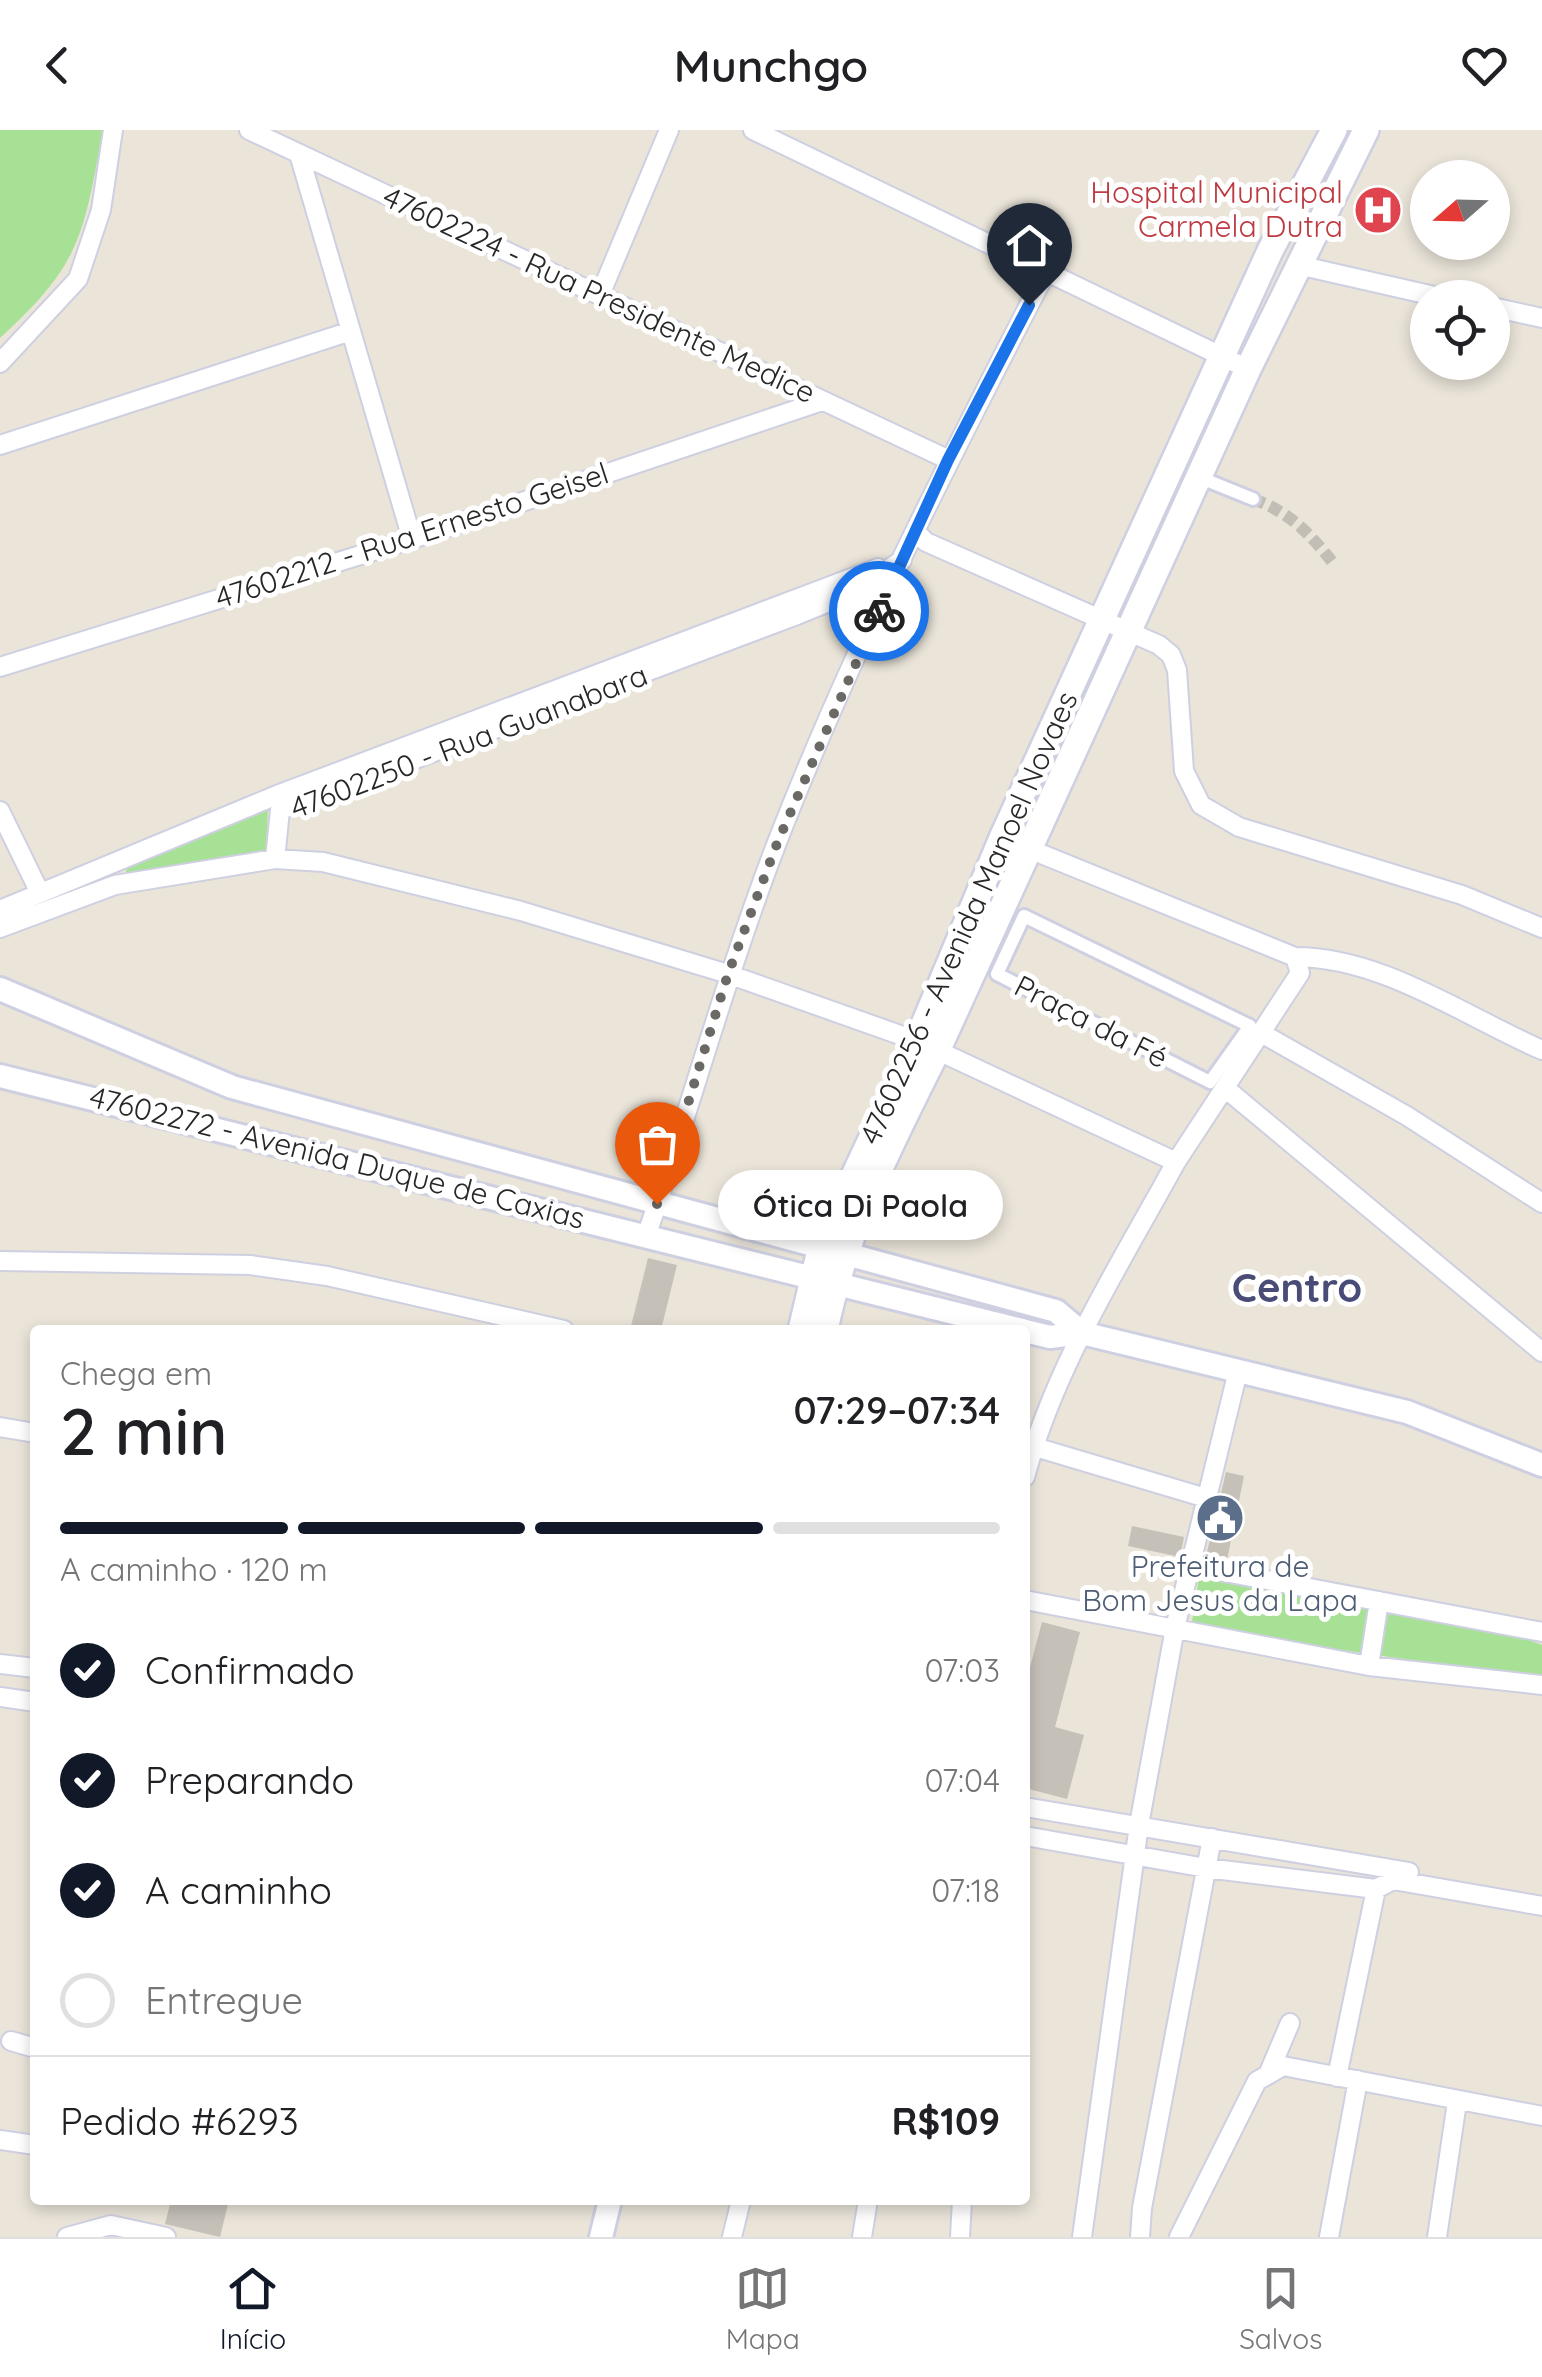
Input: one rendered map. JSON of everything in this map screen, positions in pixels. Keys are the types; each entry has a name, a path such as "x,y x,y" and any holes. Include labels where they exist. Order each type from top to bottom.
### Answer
{"main road":[{"name":"47602256 - Avenida Manoel Novaes","path":"927,1046 1002,838 1270,252 1334,130"},
{"name":"47602256 - Avenida Manoel Novaes","path":"803,1325 833,1249 927,1046 1027,851 1248,369 1366,130"},
{"name":"47602256 - Avenida Manoel Novaes","path":"823,1279 825,1325"}],"street":[{"path":"0,363 78,279 101,210 113,130"},
{"name":"47602224 - Rua Presidente Medice","path":"249,130 948,460"},
{"path":"600,295 669,130"},
{"path":"753,130 783,136 1045,274 1248,369"},
{"path":"299,154 412,539"},
{"path":"1298,265 1410,290"},
{"path":"647,1234 728,974 778,841 948,460 1045,274"},
{"path":"1510,311 1542,318"},
{"path":"0,445 351,332"},
{"name":"47602212 - Rua Ernesto Geisel","path":"0,668 412,539 822,402"},
{"path":"1201,478 1252,499"},
{"path":"917,533 1128,630 1171,655 1177,670 1184,771 1201,805 1239,828 1462,896 1542,928"},
{"path":"0,910 277,795 902,560"},
{"name":"47602250 - Rua Guanabara","path":"0,928 114,885 275,859 280,810 798,615 856,591 902,560"},
{"path":"0,811 40,893"},
{"path":"1002,838 1295,957 1346,961 1386,976 1542,1050"},
{"path":"275,859 322,862 521,911 728,974 927,1046 1176,1162"},
{"name":"Praça da Fé","path":"1024,916 1250,1026 1244,1034 1210,1082 996,974 1024,916"},
{"path":"1030,1444 1082,1333 1176,1162 1300,973 1295,957"},
{"name":"47602272 - Avenida Duque de Caxias","path":"0,989 232,1087 1056,1312 1082,1333"},
{"path":"1263,1034 1407,1116 1542,1203"},
{"name":"47602272 - Avenida Duque de Caxias","path":"0,1076 1004,1325"},
{"path":"228,1130 232,1087"},
{"path":"1225,1088 1542,1352"},
{"path":"0,1261 250,1265 327,1276 542,1325"},
{"name":"47602272 - Avenida Duque de Caxias","path":"1030,1332 1050,1338 1082,1333 1407,1412 1542,1465"},
{"path":"1082,2237 1113,2037 1138,1826 1174,1628 1238,1371"},
{"path":"0,1427 30,1432"},
{"path":"1030,1446 1206,1498"},
{"path":"1192,1566 1542,1632"},
{"path":"1030,1601 1369,1666 1542,1686"},
{"path":"1369,1666 1379,1601"},
{"path":"0,1664 30,1667"},
{"path":"0,1697 30,1701"},
{"path":"1030,1808 1212,1838 1388,1879 1542,1906"},
{"path":"1030,1837 1206,1868 1388,1879 1542,1897"},
{"path":"1140,2237 1212,1838"},
{"path":"1337,2077 1388,1879"},
{"path":"1270,2070 1290,2023"},
{"path":"4,2037 30,2046"},
{"path":"1179,2237 1257,2081 1270,2070 1284,2066 1542,2116"},
{"path":"1329,2237 1358,2080"},
{"path":"1437,2237 1458,2102"},
{"path":"0,2140 30,2144"},
{"path":"601,2237 609,2205"},
{"path":"615,2237 623,2205"},
{"path":"732,2237 740,2205"},
{"path":"960,2237 962,2205"},
{"path":"862,2237 867,2206"},
{"path":"66,2237 111,2224 166,2237"}],"green space":[{"path":"0,130 103,130 90,197 75,246 48,289 0,338"},
{"path":"268,809 266,851 125,874 128,867"},
{"path":"1199,1577 1529,1640 1542,1645 1542,1679 1191,1628"}],"building":[{"path":"648,1258 677,1265 662,1325 631,1325"},
{"path":"1226,1472 1244,1476 1227,1560 1206,1556"},
{"path":"1132,1526 1184,1537 1180,1557 1128,1546"},
{"path":"1042,1622 1080,1632 1055,1727 1084,1735 1067,1799 1030,1789 1030,1667"},
{"path":"170,2205 228,2205 220,2237 165,2224"}],"tunnel":[{"path":"1253,499 1298,525 1334,564"}],"way so far":[{"path":"657,1204 728,974 778,841 879,611"}],"place":[{"name":"Hospital Municipal Carmela Dutra","path":"1378,210"},
{"name":"Ótica Di Paola","path":"657,1204"},
{"name":"Prefeitura de Bom Jesus da Lapa","path":"1220,1518"}],"district":[{"name":"Centro","path":"1297,1288"}],"route":[{"path":"879,611 948,460 1029,305"}]}
